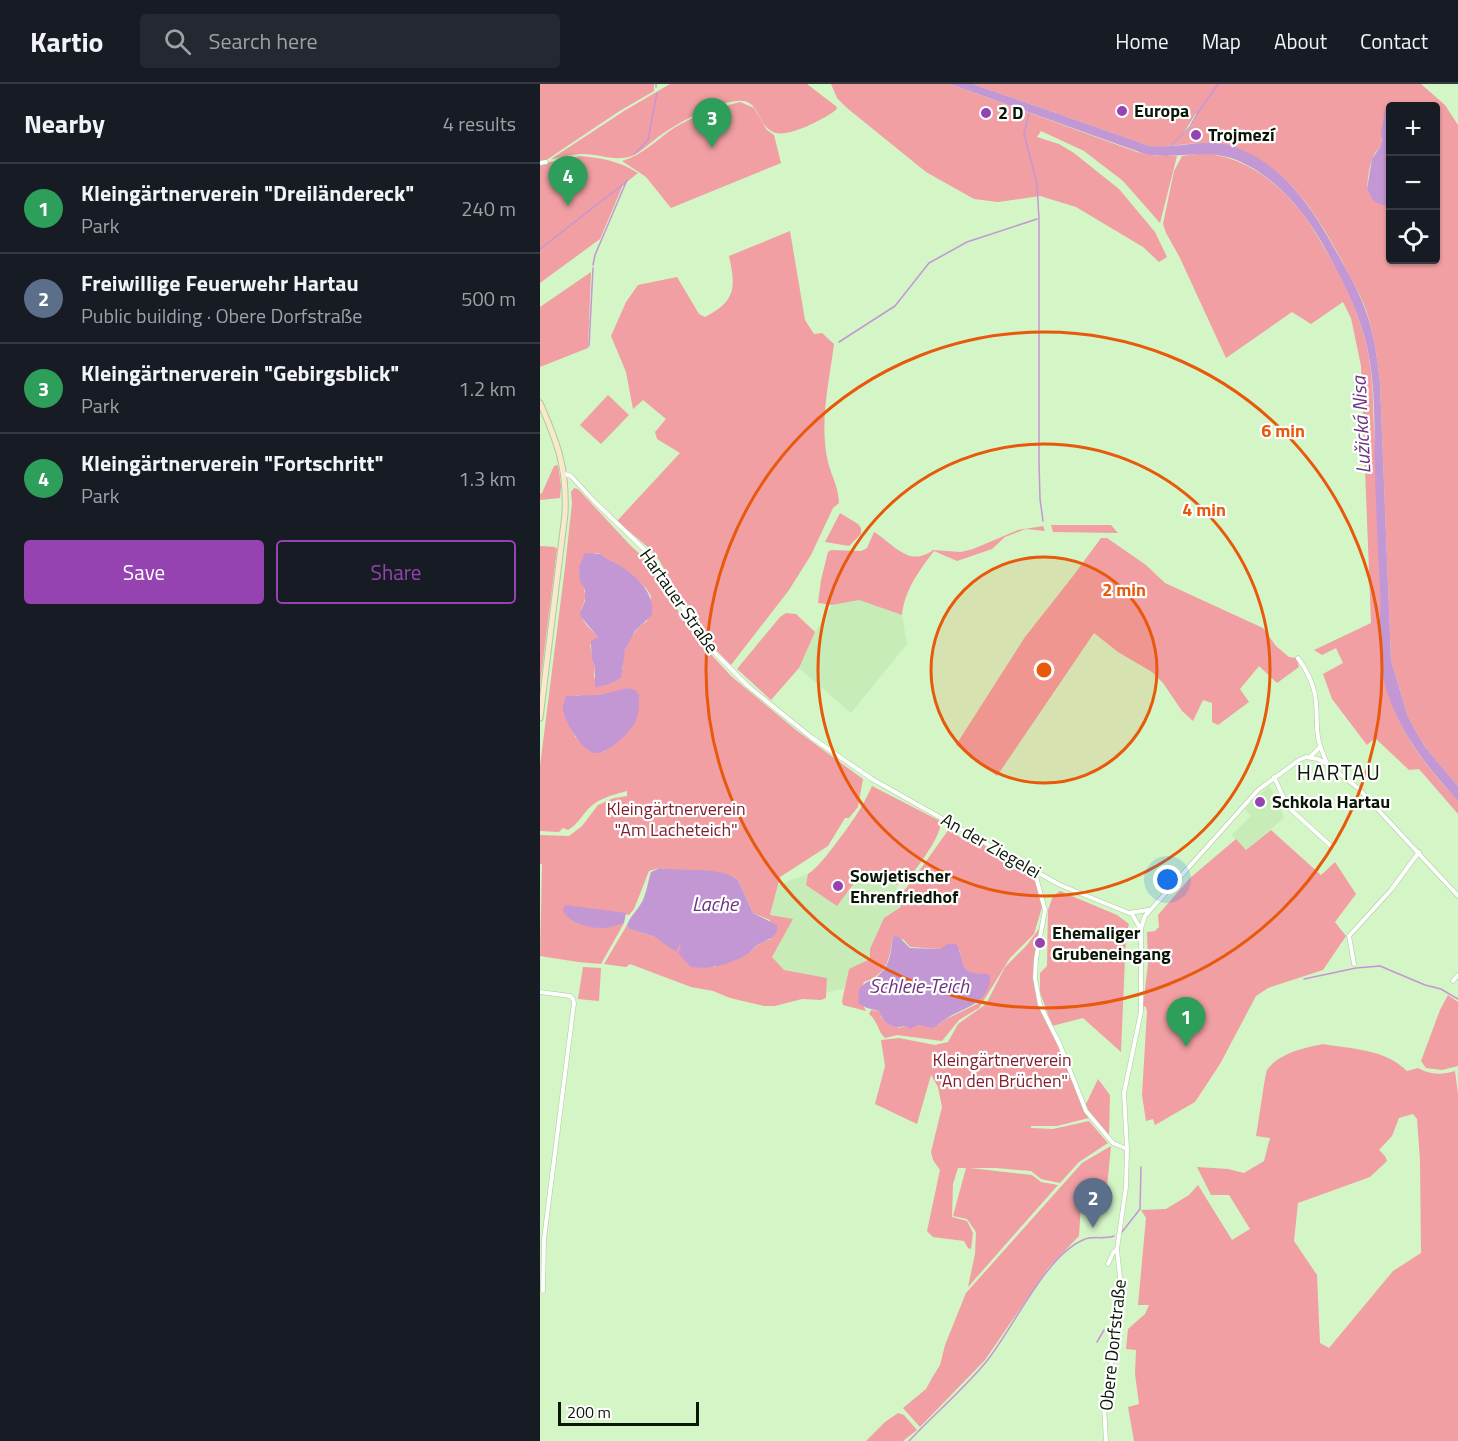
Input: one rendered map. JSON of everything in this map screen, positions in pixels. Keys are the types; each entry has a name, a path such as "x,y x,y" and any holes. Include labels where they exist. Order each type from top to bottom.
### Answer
{"main road":[{"path":"540,403 560,449 565,474 565,514 540,718"}],"street":[{"path":"540,164 546,162"},
{"name":"Hartauer Straße","path":"565,474 572,476 594,501 650,555 700,635 731,670 796,724 855,768"},
{"path":"1298,657 1310,681 1316,700 1317,736 1327,764"},
{"path":"1141,928 1149,910 1253,795 1274,777 1299,760 1310,757 1320,747"},
{"path":"1310,757 1327,764 1358,788 1458,896"},
{"name":"An der Ziegelei","path":"855,768 1035,872 1109,907 1132,914"},
{"path":"1274,777 1288,807 1331,846"},
{"path":"1354,964 1349,936 1391,890 1419,852"},
{"path":"1035,872 1045,910 1036,959 1035,978 1040,1005 1060,1045 1090,1118 1113,1143 1127,1149"},
{"path":"1141,928 1132,914 1149,910"},
{"name":"Obere Dorfstraße","path":"1106,1441 1104,1405 1121,1287 1117,1249 1125,1197 1127,1149 1124,1093 1141,1012 1141,928"},
{"path":"1453,981 1458,975"},
{"path":"540,992 570,996 574,1003 542,1239 543,1291"},
{"path":"1108,1264 1117,1249"}],"shaded area":[{"path":"859,600 902,615 907,644 851,713 799,668 815,632 832,605"},
{"path":"1269,786 1284,818 1246,850 1232,835 1251,816 1245,809"},
{"path":"863,870 876,874 881,870 897,885 897,899 901,907 870,959 849,969 844,989 827,992 827,978 783,970 772,957 792,920 770,916 778,885 808,874 806,885"}],"green space":[{"path":"540,84 654,84 654,91 540,162"},
{"path":"670,84 807,84 837,107 836,110 814,123 787,133 779,133 773,132 763,123 750,103 737,101 707,110 685,120 642,150 626,158 582,154 551,159"},
{"path":"831,84 950,84 1137,152 1156,156 1177,156 1160,223 1123,181 1084,151 1041,131 1037,137 1059,144 1074,153 1119,189 1155,232 1167,257 1159,262 1143,247 1076,207 1040,196 998,202 974,199 926,172 847,108 837,98"},
{"path":"973,84 1421,84 1445,105 1458,125 1458,786 1425,747 1414,728 1407,714 1391,660 1380,382 1371,328 1358,291 1311,210 1286,180 1271,167 1254,156 1227,145 1204,143 1172,146 1191,127 1196,113 1174,143 1161,147 1150,146"},
{"path":"740,102 754,108 767,130 774,135 781,163 671,208 646,177 622,161 643,151 689,120"},
{"path":"1205,153 1246,165 1260,173 1284,193 1314,231 1354,307 1367,348 1372,378 1380,645 1384,678 1389,696 1404,729 1423,760 1458,801 1458,814 1419,769 1409,770 1375,738 1367,745 1332,699 1323,674 1343,663 1336,648 1322,655 1314,650 1371,623 1361,366 1351,318 1343,302 1311,324 1292,312 1226,358 1163,224 1174,171 1182,156"},
{"path":"580,156 610,161 638,173 623,185 600,239 540,283 540,164"},
{"path":"790,231 805,320 814,334 822,333 834,344 824,433 828,462 839,503 833,508 811,555 789,590 731,665 697,626 659,560 650,549 617,521 680,453 657,439 655,432 666,419 643,400 633,409 626,372 611,336 626,302 638,285 677,277 699,314 705,317 723,305 731,292 733,277 729,256"},
{"path":"591,272 588,348 540,367 540,307"},
{"path":"608,395 629,415 601,444 580,425"},
{"path":"558,465 560,498 540,500 540,494 554,466"},
{"name":"Kleingärtnerverein \"Am Lacheteich\"","path":"574,488 578,489 642,556 696,638 731,676 796,730 863,779 858,807 849,818 845,818 828,846 780,877 770,915 793,919 772,957 784,970 827,978 826,998 802,999 775,1006 764,1006 691,987 630,964 626,967 604,964 627,925 629,929 653,936 676,951 679,944 686,939 691,928 694,928 695,930 687,940 714,967 747,954 762,942 771,939 770,920 753,913 738,880 712,872 660,868 649,871 634,909 629,915 615,912 569,918 596,926 624,923 601,964 540,956 542,864 540,864 540,835 569,836 582,826 598,805 614,798 627,796 627,791 597,802 568,830 563,828 559,832 540,831 540,766 565,567 572,503 571,492","holes":["596,553 633,576 651,596 647,621 629,642 624,655 623,669 594,678 595,666 591,658 590,645 598,637 581,615 585,597 580,568 582,563","628,688 639,695 638,704 633,721 618,741 603,752 575,737 573,729 577,695 596,697"]},
{"path":"840,513 861,528 861,534 849,546 825,542"},
{"path":"1051,525 1111,525 1118,533 1053,532"},
{"path":"1043,526 1045,531 1026,529 1005,537 992,549 957,561 934,551 909,589 902,615 859,600 832,605 818,603 828,552 831,550 861,551 867,548 874,532 902,553 917,557 933,550 961,552 1018,530"},
{"path":"1101,538 1107,538 1146,565 1165,583 1263,628 1276,646 1289,657 1296,658 1299,667 1277,683 1259,666 1240,689 1249,702 1218,725 1212,722 1212,703 1203,700 1193,721 1182,711 1163,683 1152,672 1118,652 1094,633 997,776 956,745 1025,637"},
{"path":"540,546 557,549 540,685"},
{"path":"786,613 796,614 815,632 799,668 771,700 737,669 780,617"},
{"path":"872,786 940,821 938,833 925,856 907,879 897,885 881,870 876,874 863,871 837,906 806,885 808,874 816,868 845,831 860,810"},
{"path":"949,829 961,838 966,835 975,840 1035,877 1042,907 1034,934 1010,958 979,1008 959,1020 942,1041 897,1035 885,1038 869,1014 871,1010 879,1011 882,1018 899,1028 938,1025 977,1004 987,975 975,974 967,970 962,963 960,951 945,947 940,949 910,947 904,940 893,936 889,958 883,970 864,982 859,996 866,1011 843,1005 849,969 870,959 870,949 884,918 901,907 897,899"},
{"path":"1271,830 1321,875 1335,862 1356,894 1335,922 1346,936 1323,970 1268,988 1256,996 1220,1064 1195,1102 1155,1125 1153,1119 1146,1121 1142,1095 1147,1012 1146,1007 1143,1006 1148,964 1147,932 1155,931 1159,927 1158,915 1190,878 1236,839 1246,850"},
{"path":"1060,891 1117,915 1129,924 1126,936 1121,1052 1083,1018 1052,1026 1040,992 1040,973 1047,966 1048,910 1053,896"},
{"name":"Kleingärtnerverein \"An den Brüchen\"","path":"1041,926 1035,958 1039,1006 1059,1045 1089,1118 1057,1126 1031,1126 1031,1128 1053,1129 1089,1121 1108,1143 1079,1162 1060,1183 1041,1179 1031,1171 970,1168 1032,1175 1041,1182 1058,1185 968,1287 975,1254 976,1232 967,1219 953,1216 966,1168 958,1168 953,1184 952,1217 967,1221 973,1233 971,1249 964,1241 933,1237 927,1231 940,1170 931,1152 942,1107 938,1087 931,1075 917,1124 875,1104 885,1066 881,1040 899,1038 935,1045 948,1042 958,1024 986,1004 1005,967 1027,945"},
{"path":"583,967 601,968 599,1001 578,999"},
{"path":"1448,995 1458,1002 1458,1066 1442,1070 1426,1068 1421,1061"},
{"path":"1323,1044 1378,1054 1389,1058 1407,1071 1418,1068 1436,1074 1455,1071 1458,1094 1458,1441 1134,1441 1128,1407 1139,1404 1135,1374 1136,1350 1126,1349 1128,1329 1145,1314 1149,1305 1138,1305 1146,1218 1141,1210 1166,1209 1189,1195 1198,1185 1232,1240 1250,1229 1229,1195 1211,1195 1197,1167 1228,1169 1244,1173 1264,1161 1270,1138 1256,1136 1267,1070 1285,1055","holes":["1413,1114 1417,1119 1421,1253 1393,1271 1329,1348 1320,1343 1317,1275 1294,1241 1298,1203 1370,1177 1387,1161 1379,1150 1392,1136 1399,1118"]},
{"path":"1098,1079 1110,1095 1109,1136 1085,1106"},
{"path":"1111,1146 1105,1208 1081,1205 1079,1236 1048,1268 985,1360 920,1427 903,1408 926,1389 940,1365 945,1345 966,1293 1082,1163"},
{"path":"898,1413 904,1415 917,1430 903,1441 866,1441 885,1422"}],"water":[{"path":"950,84 973,84 1150,146 1199,143 1228,145 1266,163 1296,190 1309,207 1354,284 1371,327 1380,382 1391,660 1407,714 1425,747 1458,786 1458,801 1423,759 1403,729 1388,696 1383,678 1380,646 1374,408 1370,362 1359,320 1348,294 1336,268 1305,216 1272,182 1246,164 1231,158 1209,154 1156,156 1145,154"},
{"path":"1385,110 1386,205 1381,205 1373,200 1367,189 1372,159 1382,139"},
{"path":"585,553 601,554 630,573 647,591 652,606 652,615 635,631 625,650 621,678 607,685 595,687 595,666 591,658 591,641 598,637 580,613 585,601 585,590 580,581 579,567"},
{"path":"628,688 635,690 639,695 635,723 620,740 607,750 600,753 590,751 580,742 567,722 563,708 566,696 599,695"},
{"name":"Lache","path":"660,868 712,871 731,876 738,880 753,913 777,925 776,933 734,961 720,966 691,967 678,953 680,944 676,952 653,936 629,929 627,925 643,900 651,872"},
{"path":"565,905 626,913 624,923 605,928 581,924 565,915 563,910"},
{"name":"Schleie-Teich","path":"893,936 899,937 910,948 940,949 948,944 956,944 966,970 988,974 990,977 985,994 974,1004 932,1028 918,1026 911,1029 905,1026 892,1026 883,1019 879,1011 858,1003 858,993 862,986 884,970 890,956"}],"waterway":[{"path":"1170,147 1190,127 1218,84"},
{"path":"634,154 648,140 657,93"},
{"path":"1029,113 1024,134 1037,184 1039,219 1039,462 1043,521"},
{"path":"593,265 595,255 627,180"},
{"path":"540,249 626,182"},
{"path":"839,342 895,306 929,263 967,242 1037,219"},
{"path":"589,346 593,268"},
{"path":"1304,979 1356,968 1380,966 1425,985 1441,989 1458,999"},
{"path":"1122,1232 1140,1209 1141,1167"},
{"path":"909,1441 986,1362 1030,1295 1056,1261 1069,1248 1083,1240 1114,1236"},
{"path":"1097,1342 1104,1330"}],"place":[{"name":"Europa","path":"1122,111"},
{"name":"2 D","path":"986,113"},
{"name":"Trojmezí","path":"1196,135"},
{"name":"Kleingärtnerverein \"Gebirgsblick\"","path":"712,148"},
{"name":"Kleingärtnerverein \"Fortschritt\"","path":"568,206"},
{"name":"Schkola Hartau","path":"1260,802"},
{"name":"Sowjetischer Ehrenfriedhof","path":"838,886"},
{"name":"Ehemaliger Grubeneingang","path":"1040,943"},
{"name":"Kleingärtnerverein \"Dreiländereck\"","path":"1186,1047"},
{"name":"Freiwillige Feuerwehr Hartau","path":"1093,1228"}],"district":[{"name":"HARTAU","path":"1339,773"}],"water label":[{"name":"Lužická Nisa","path":"1361,425"}]}
